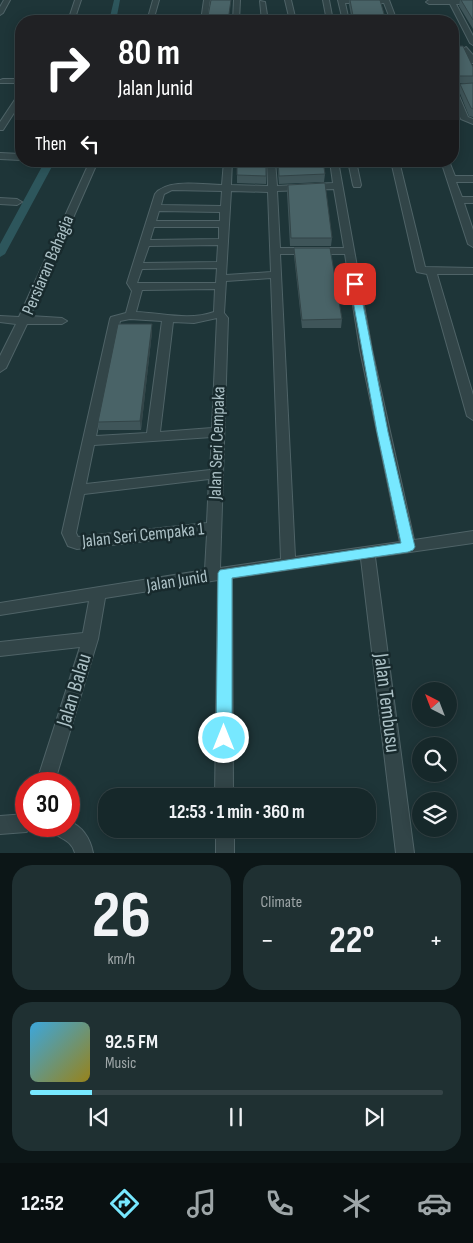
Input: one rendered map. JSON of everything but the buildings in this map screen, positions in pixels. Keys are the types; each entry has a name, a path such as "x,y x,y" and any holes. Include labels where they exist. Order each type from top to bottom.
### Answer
{"street":[{"path":"0,13 7,0"},
{"path":"74,15 78,0"},
{"path":"152,15 156,0"},
{"path":"205,15 207,0"},
{"path":"236,0 236,15"},
{"path":"288,0 292,15"},
{"path":"326,0 329,15"},
{"path":"344,15 341,1 386,0 392,15"},
{"path":"262,2 265,15"},
{"path":"429,2 473,2"},
{"path":"454,2 473,43"},
{"path":"466,49 473,61"},
{"path":"3,81 15,81"},
{"path":"459,101 465,120 473,122"},
{"path":"0,128 15,107"},
{"path":"8,118 15,118"},
{"path":"0,156 15,157"},
{"name":"Persiaran Bahagia","path":"0,368 24,320 59,235 91,167"},
{"path":"215,474 79,490 115,319 121,316 168,319 206,318 218,314 228,167"},
{"path":"271,167 288,564"},
{"path":"335,167 376,396 408,547"},
{"path":"353,167 357,185"},
{"path":"396,167 421,270 431,272 473,271"},
{"path":"446,167 473,244"},
{"path":"451,179 473,179"},
{"path":"130,316 138,290 132,283 155,208 163,190 171,188 271,189 337,186"},
{"path":"458,200 473,200"},
{"path":"0,201 17,202"},
{"path":"155,208 225,209"},
{"path":"150,224 224,224"},
{"path":"145,243 223,242"},
{"path":"274,251 349,251"},
{"path":"138,266 222,264"},
{"path":"431,272 473,416"},
{"path":"135,287 221,282 275,276"},
{"name":"Jalan Seri Cempaka","path":"218,314 223,318 213,528 218,574 224,788"},
{"path":"0,319 62,321"},
{"path":"153,436 168,319"},
{"path":"90,441 217,432"},
{"name":"Jalan Seri Cempaka 1","path":"79,490 69,534 73,542 213,528"},
{"name":"Jalan Junid","path":"0,609 95,608 218,574 473,537"},
{"name":"Jalan Tembusu","path":"367,552 405,853"},
{"name":"Jalan Balau","path":"49,772 90,639 95,608"},
{"path":"0,648 90,639"},
{"path":"0,826 15,824"},
{"path":"76,837 82,841 84,853"},
{"path":"224,838 225,853"}],"waterway":[{"path":"113,15 117,0"},
{"path":"0,254 47,167"}],"route":[{"path":"224,738 225,573 408,547 366,350 355,284"}]}
